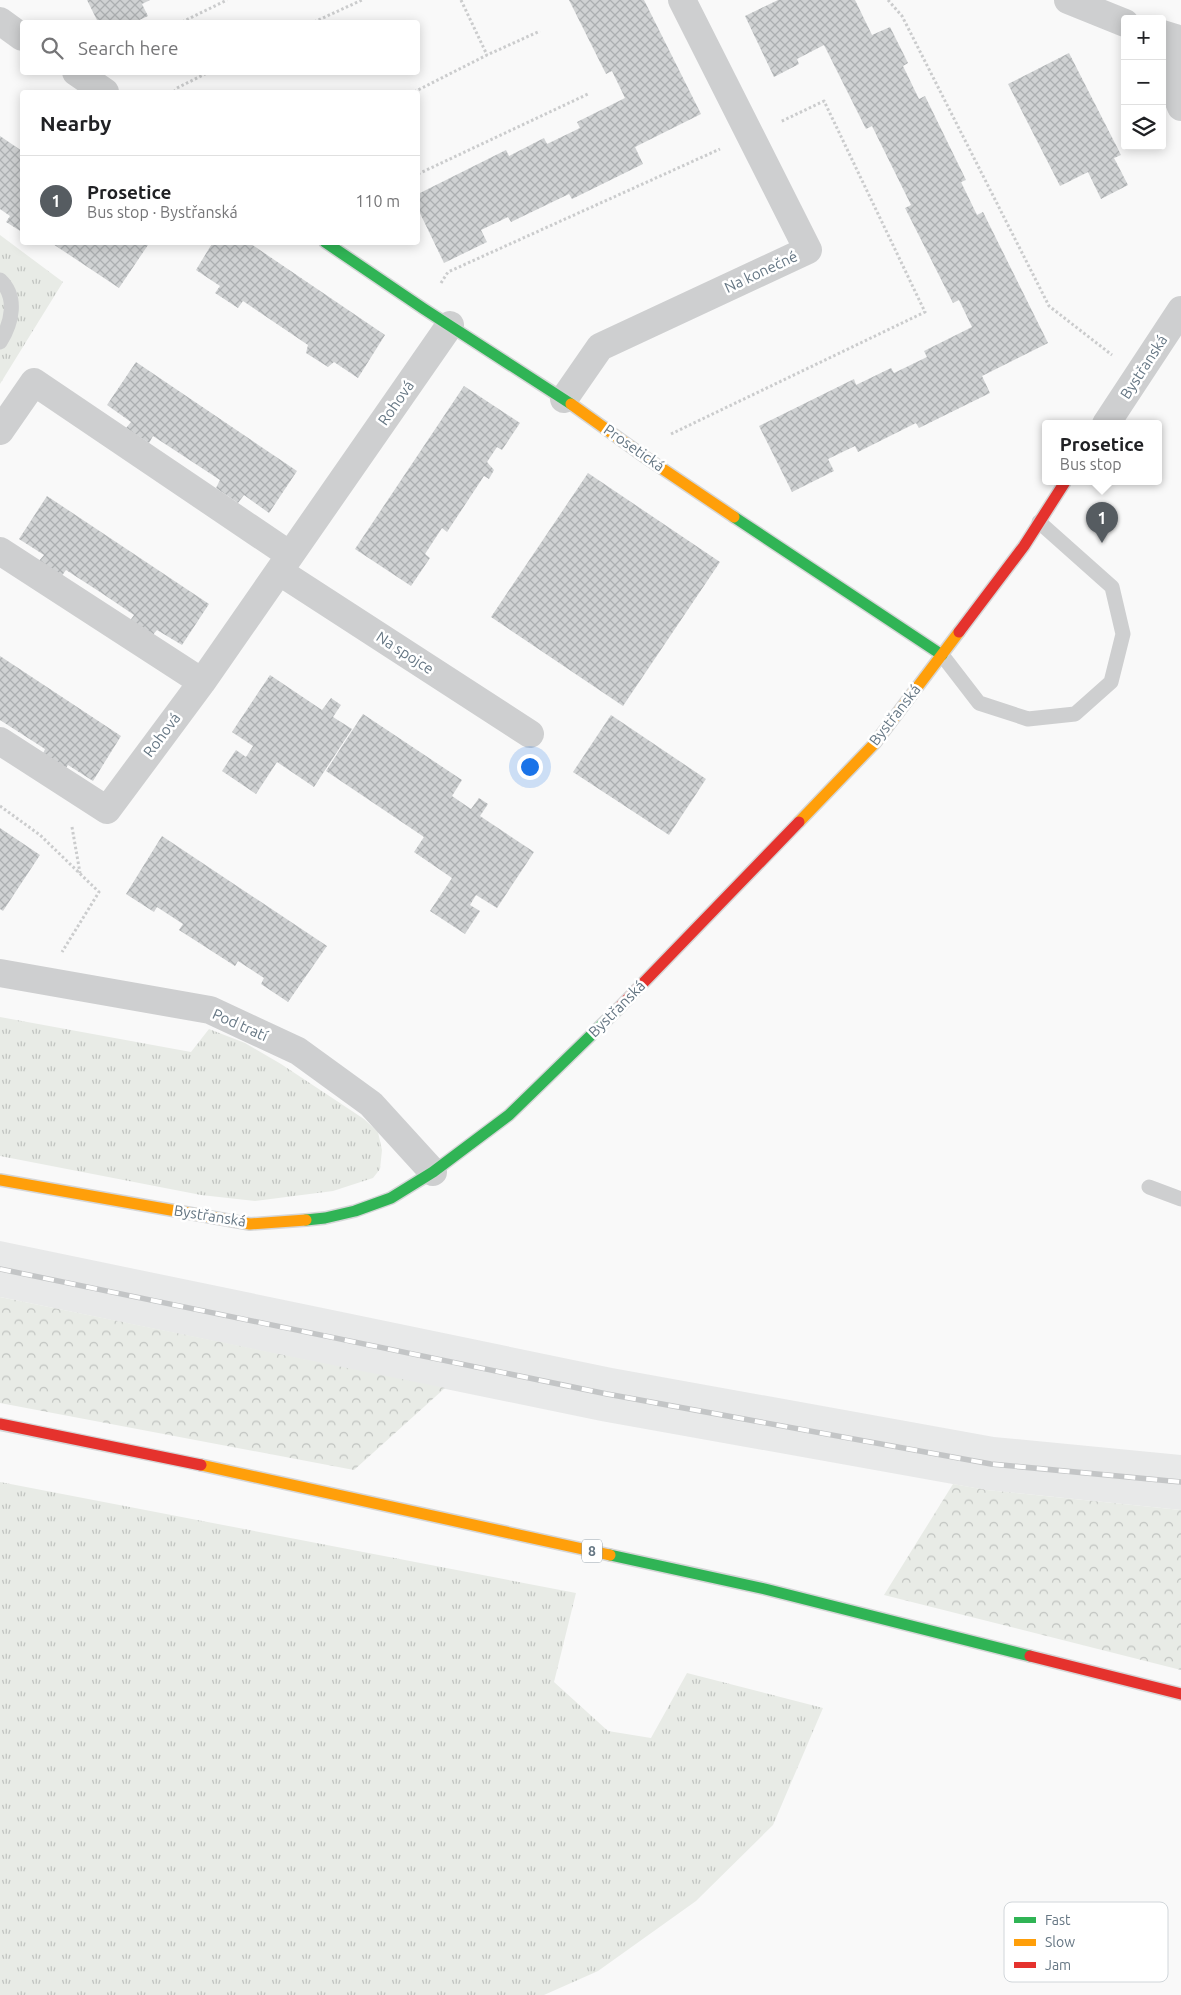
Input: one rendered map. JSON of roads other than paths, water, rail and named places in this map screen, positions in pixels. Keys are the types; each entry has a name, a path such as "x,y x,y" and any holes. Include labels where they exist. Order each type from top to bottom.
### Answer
{"street":[{"name":"Na konečné","path":"564,399 600,347 808,250 682,0"},
{"path":"1068,0 1121,21"},
{"path":"0,21 20,36"},
{"path":"1173,37 1172,85 1181,107"},
{"path":"80,75 102,90"},
{"name":"Prosetická","path":"330,245 564,399 645,457 942,655"},
{"name":"Bystřanská","path":"1109,420 1181,310"},
{"name":"Rohová","path":"0,741 107,810 202,682 450,325"},
{"path":"0,431 34,382 285,564"},
{"name":"Bystřanská","path":"0,1180 250,1224 325,1218 355,1211 391,1198 432,1172 509,1114 602,1026 875,743 1024,546 1062,485"},
{"path":"0,551 202,682"},
{"name":"Na spojce","path":"285,564 530,734"},
{"name":"Pod tratí","path":"0,973 210,1010 298,1051 371,1104 432,1172"},
{"name":"8","path":"0,1424 325,1491 765,1589 1181,1694"}],"lane":[{"path":"0,280 7,286 11,301 11,317 0,342"},
{"path":"942,655 979,703 1028,720 1075,714 1112,682 1123,634 1112,587 1039,522"},
{"path":"1149,1187 1181,1199"}],"railway":[{"path":"0,1269 607,1394 991,1464 1181,1482"}],"place":[{"name":"Prosetice","path":"1102,543"}]}
